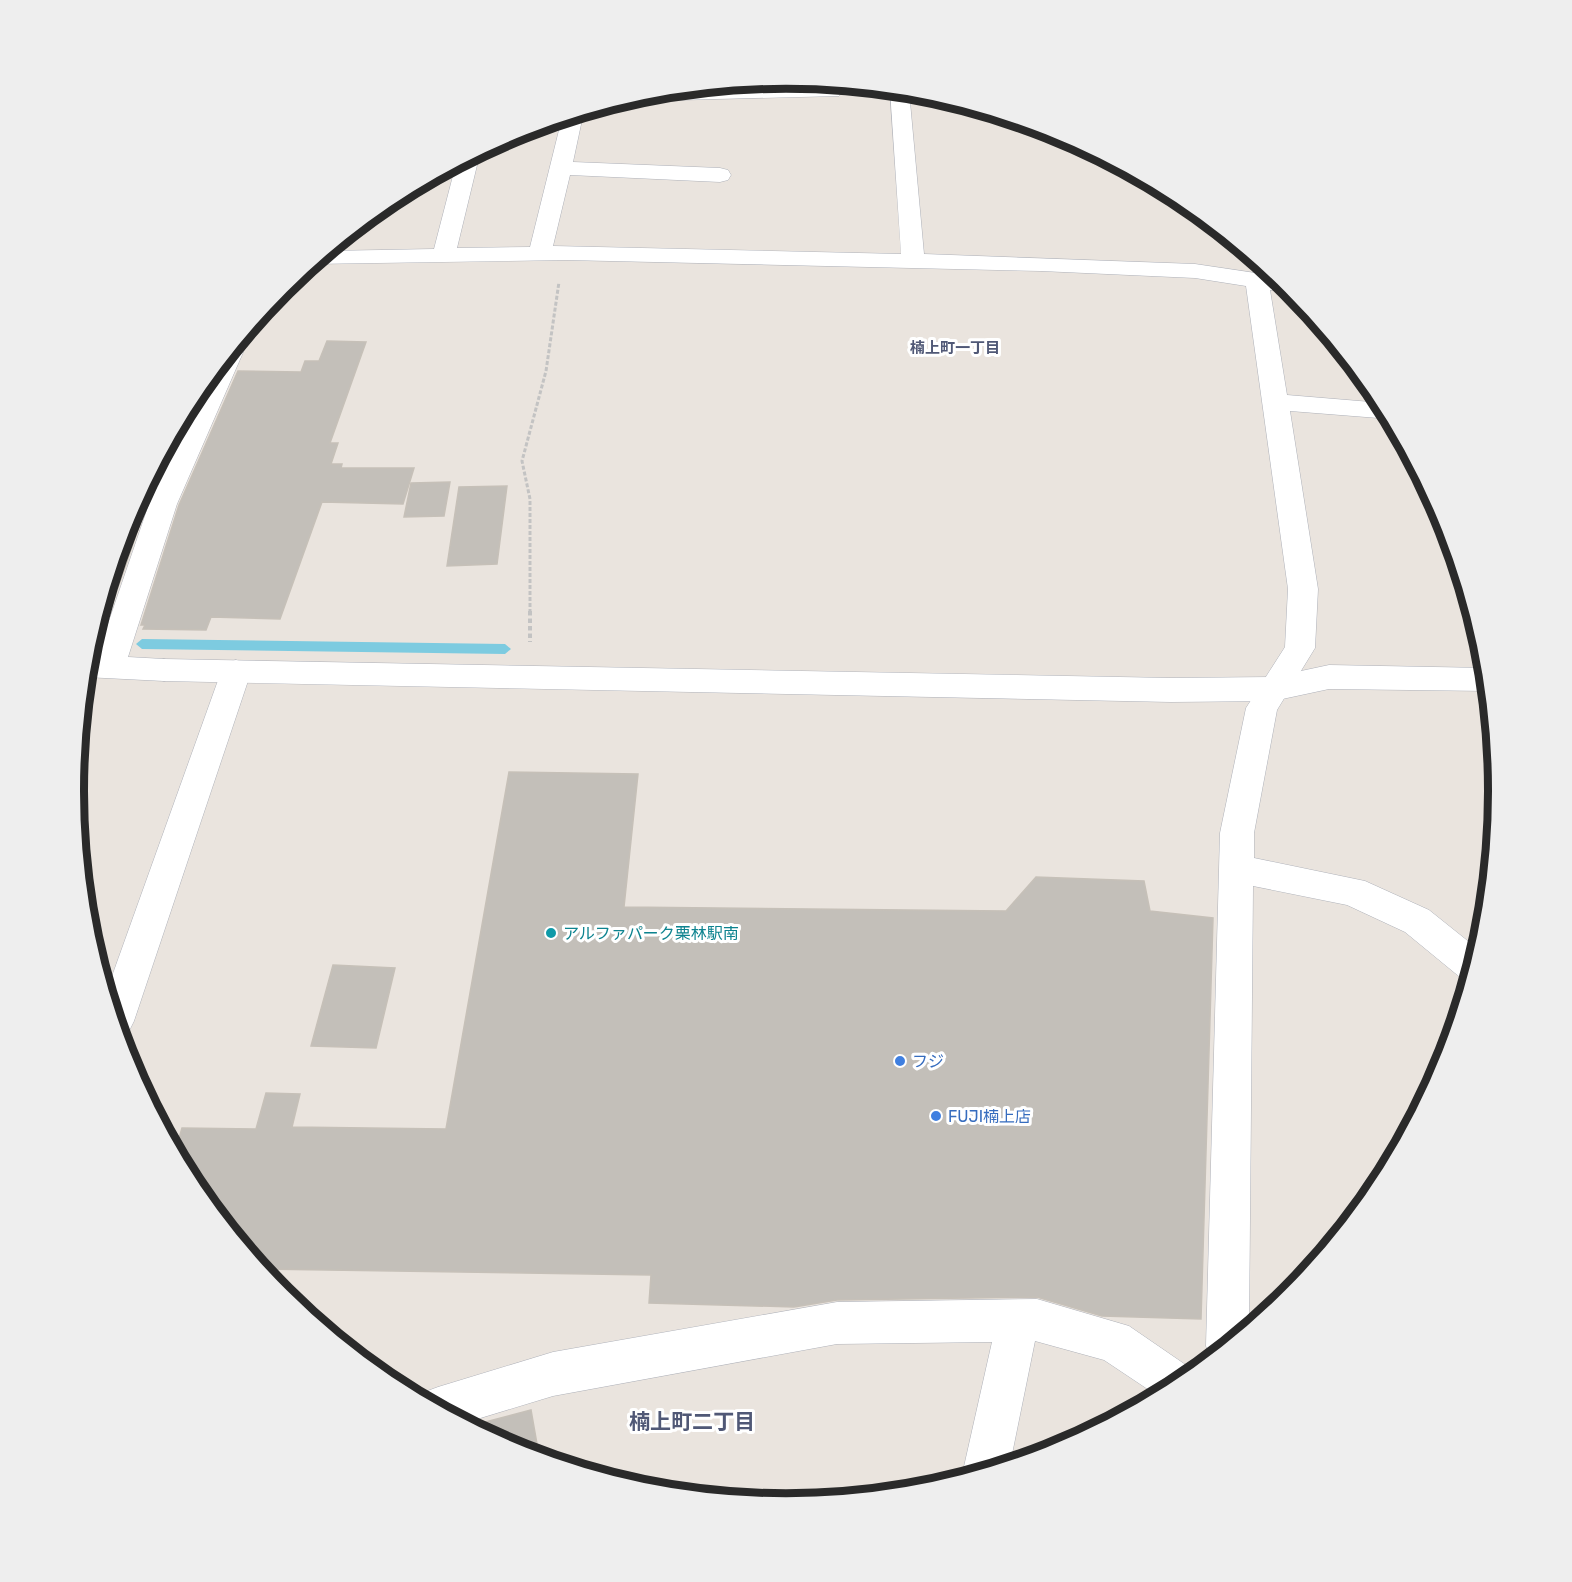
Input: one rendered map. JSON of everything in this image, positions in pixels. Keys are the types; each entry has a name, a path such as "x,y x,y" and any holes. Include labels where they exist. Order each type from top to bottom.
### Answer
{"street":[{"path":"706,94 832,92"},
{"path":"900,98 913,262"},
{"path":"540,253 571,123"},
{"path":"444,255 466,167"},
{"path":"561,168 720,175"},
{"path":"330,258 566,253 1041,264 1195,271 1269,282"},
{"path":"1227,1337 1238,833 1262,708 1300,648 1303,589 1257,280"},
{"path":"219,378 163,504 97,667 236,672 1172,690 1273,689 1329,677 1479,680"},
{"path":"1275,402 1376,411"},
{"path":"119,1010 236,672"},
{"path":"1237,869 1353,891 1417,921 1467,961"},
{"path":"448,1406 553,1374 837,1323 1037,1320 1114,1341 1171,1378"},
{"path":"988,1463 1018,1321"}],"path":[{"path":"530,676 530,499 522,461 546,371 561,269 566,253"}],"building":[{"path":"327,341 366,342 330,443 338,443 331,464 342,464 341,468 414,468 403,504 322,502 280,619 211,617 206,630 143,629 145,625 141,625 179,505 238,371 301,372 305,361 319,361"},
{"path":"162,470 147,503 105,625 121,565 137,522"},
{"path":"450,482 444,516 404,517 411,483"},
{"path":"507,486 497,564 447,566 459,487"},
{"name":"FUJI楠上店","path":"509,772 638,774 624,907 1006,911 1036,877 1144,881 1150,911 1213,918 1201,1319 1102,1316 1037,1297 837,1300 794,1307 649,1303 651,1275 273,1269 229,1218 202,1181 178,1142 182,1128 256,1129 266,1093 300,1094 292,1127 446,1129"},
{"path":"333,965 395,968 376,1048 311,1046"},
{"path":"531,1410 537,1444 532,1445 481,1423"}],"waterway":[{"path":"142,644 505,649"}],"place":[{"name":"アルファパーク栗林駅南","path":"551,933"},
{"name":"フジ","path":"900,1061"},
{"name":"FUJI楠上店","path":"936,1116"}],"district":[{"name":"楠上町一丁目","path":"955,348"},
{"name":"楠上町二丁目","path":"692,1422"}]}
